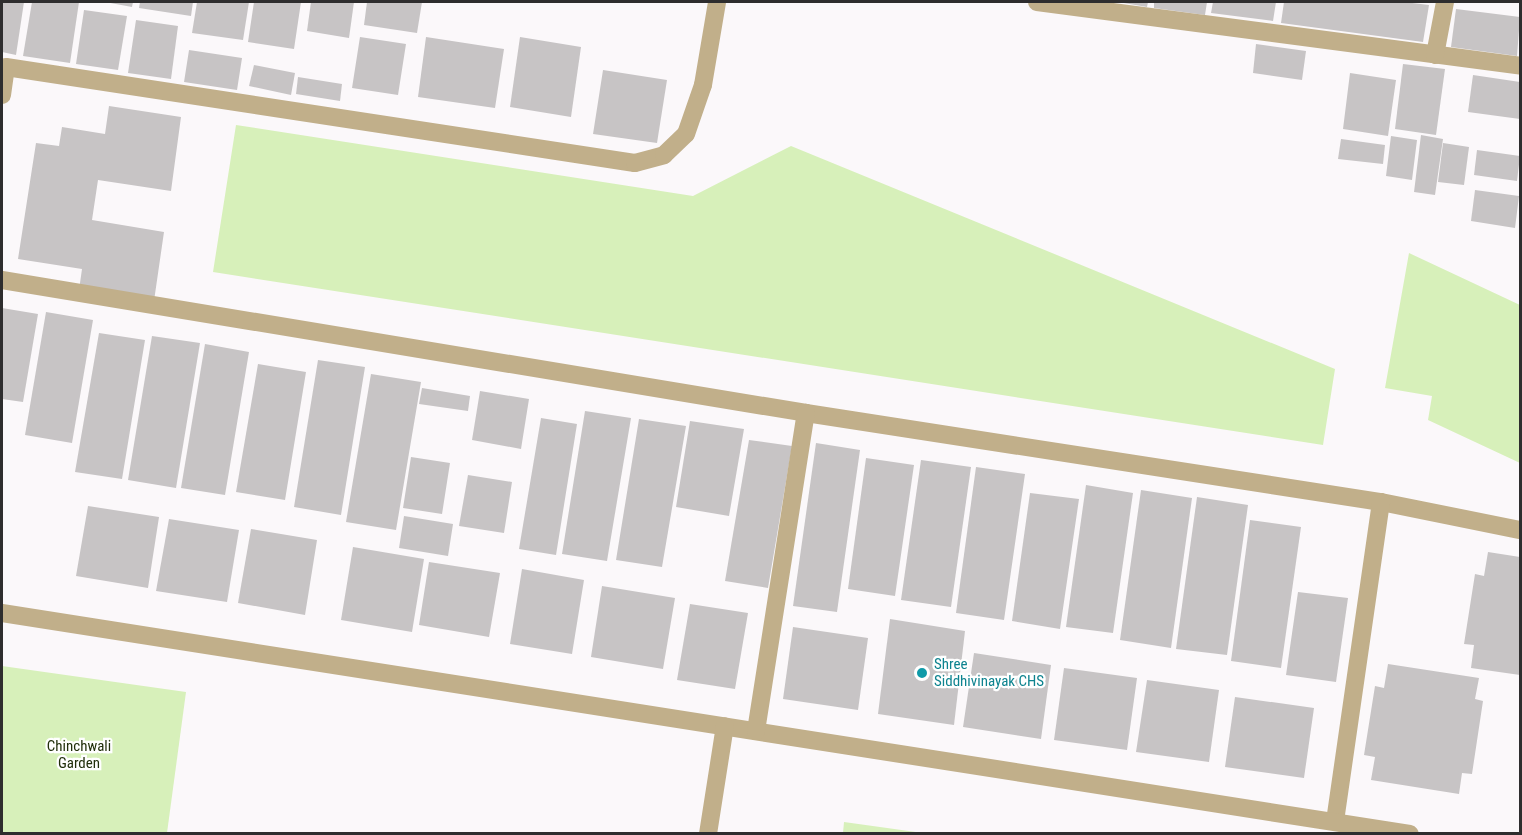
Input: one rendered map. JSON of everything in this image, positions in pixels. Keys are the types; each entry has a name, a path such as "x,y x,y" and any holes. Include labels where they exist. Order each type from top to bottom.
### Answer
{"street":[{"path":"2,95 4,67 635,163 664,155 686,134 703,85 717,2"},
{"path":"1037,2 1521,66"},
{"path":"1436,55 1445,2"},
{"path":"2,280 806,413 1381,502 1521,530"},
{"path":"756,731 806,413"},
{"path":"1335,822 1381,502"},
{"path":"2,613 1410,834"},
{"path":"708,834 725,726"}],"green space":[{"path":"236,125 693,196 791,146 1335,369 1323,445 213,272"},
{"path":"1409,253 1520,305 1520,463 1428,420 1432,396 1385,388"},
{"name":"Chinchwali Garden","path":"2,666 186,692 167,833 2,833"},
{"path":"844,822 923,833 843,833"}],"building":[{"path":"2,2 24,2 16,55 2,52"},
{"path":"32,2 79,2 70,63 23,56"},
{"path":"105,2 133,2 132,7"},
{"path":"140,2 193,2 191,16 139,8"},
{"path":"197,2 249,2 243,40 192,33"},
{"path":"254,2 301,2 294,49 248,42"},
{"path":"311,2 354,2 349,38 307,31"},
{"path":"367,2 422,2 417,33 364,25"},
{"path":"1118,2 1148,2 1147,7"},
{"path":"1154,2 1207,2 1205,15 1154,8"},
{"path":"1213,2 1276,2 1273,21 1211,13"},
{"path":"1284,2 1404,2 1429,5 1423,42 1281,23"},
{"path":"1456,9 1520,17 1517,56 1451,47"},
{"path":"84,10 127,16 118,70 76,64"},
{"path":"136,20 178,26 171,79 128,73"},
{"path":"360,37 406,44 398,95 352,88"},
{"path":"426,37 504,49 495,108 418,97"},
{"path":"520,37 581,47 571,117 510,107"},
{"path":"1256,44 1306,51 1302,80 1253,73"},
{"path":"189,50 242,58 237,90 184,82"},
{"path":"1403,64 1445,69 1436,135 1395,129"},
{"path":"254,65 295,73 291,95 249,86"},
{"path":"603,70 667,80 657,143 593,134"},
{"path":"1350,73 1396,80 1388,136 1343,129"},
{"path":"1473,75 1520,82 1520,119 1468,112"},
{"path":"298,77 342,84 340,101 296,94"},
{"path":"109,106 181,117 171,191 98,180 92,220 164,232 154,301 79,290 82,269 18,259 36,143 59,146 62,127 105,134"},
{"path":"1421,135 1443,139 1435,195 1414,192"},
{"path":"1391,136 1417,140 1412,180 1386,176"},
{"path":"1341,139 1385,145 1383,164 1338,159"},
{"path":"1443,143 1469,147 1464,185 1438,182"},
{"path":"1477,150 1520,156 1517,181 1474,175"},
{"path":"1475,190 1519,196 1515,228 1471,221"},
{"path":"2,308 38,314 23,402 2,399"},
{"path":"46,312 93,320 72,443 25,435"},
{"path":"99,333 145,340 122,479 75,472"},
{"path":"152,336 200,343 176,488 128,480"},
{"path":"205,344 249,352 225,495 181,488"},
{"path":"318,360 365,367 341,515 294,507"},
{"path":"258,364 306,372 285,500 236,492"},
{"path":"371,374 421,382 396,530 346,522"},
{"path":"422,388 470,396 468,411 419,404"},
{"path":"480,391 529,399 521,449 472,440"},
{"path":"585,411 631,418 607,561 562,554"},
{"path":"541,418 577,424 556,555 519,549"},
{"path":"639,419 686,426 662,567 616,560"},
{"path":"690,421 744,429 729,516 676,507"},
{"path":"749,440 792,446 768,588 725,581"},
{"path":"816,443 860,450 837,612 793,606"},
{"path":"411,457 450,463 442,514 403,508"},
{"path":"866,458 914,465 895,596 848,589"},
{"path":"921,460 971,467 951,607 901,600"},
{"path":"976,467 1025,474 1004,620 956,613"},
{"path":"468,475 512,482 504,533 459,526"},
{"path":"1086,485 1133,493 1113,633 1066,627"},
{"path":"1141,490 1192,498 1171,648 1120,640"},
{"path":"1030,493 1079,499 1060,629 1012,621"},
{"path":"1197,497 1248,505 1227,655 1176,649"},
{"path":"88,506 159,517 148,588 76,576"},
{"path":"404,516 453,524 448,556 399,548"},
{"path":"169,519 239,530 227,602 156,591"},
{"path":"1250,520 1301,527 1281,668 1231,661"},
{"path":"251,529 317,540 305,615 238,603"},
{"path":"353,547 424,559 412,632 341,620"},
{"path":"1488,552 1520,557 1520,675 1471,668 1474,645 1464,644 1475,574 1484,576"},
{"path":"429,562 500,573 489,637 419,625"},
{"path":"522,569 584,580 572,654 510,644"},
{"path":"602,586 675,598 663,669 591,657"},
{"path":"1298,592 1348,598 1336,682 1286,675"},
{"path":"690,604 748,613 735,689 677,680"},
{"name":"Shree Siddhivinayak CHS","path":"890,619 965,631 954,725 878,714"},
{"path":"793,627 868,638 858,710 783,699"},
{"path":"974,653 1051,665 1041,739 963,727"},
{"path":"1388,664 1479,678 1475,699 1483,701 1472,774 1462,773 1459,794 1371,780 1375,757 1364,755 1375,686 1384,688"},
{"path":"1064,668 1137,678 1127,750 1054,740"},
{"path":"1147,680 1219,690 1209,762 1136,752"},
{"path":"1235,697 1314,708 1304,778 1225,767"}],"place":[{"name":"Shree Siddhivinayak CHS","path":"922,673"}]}
